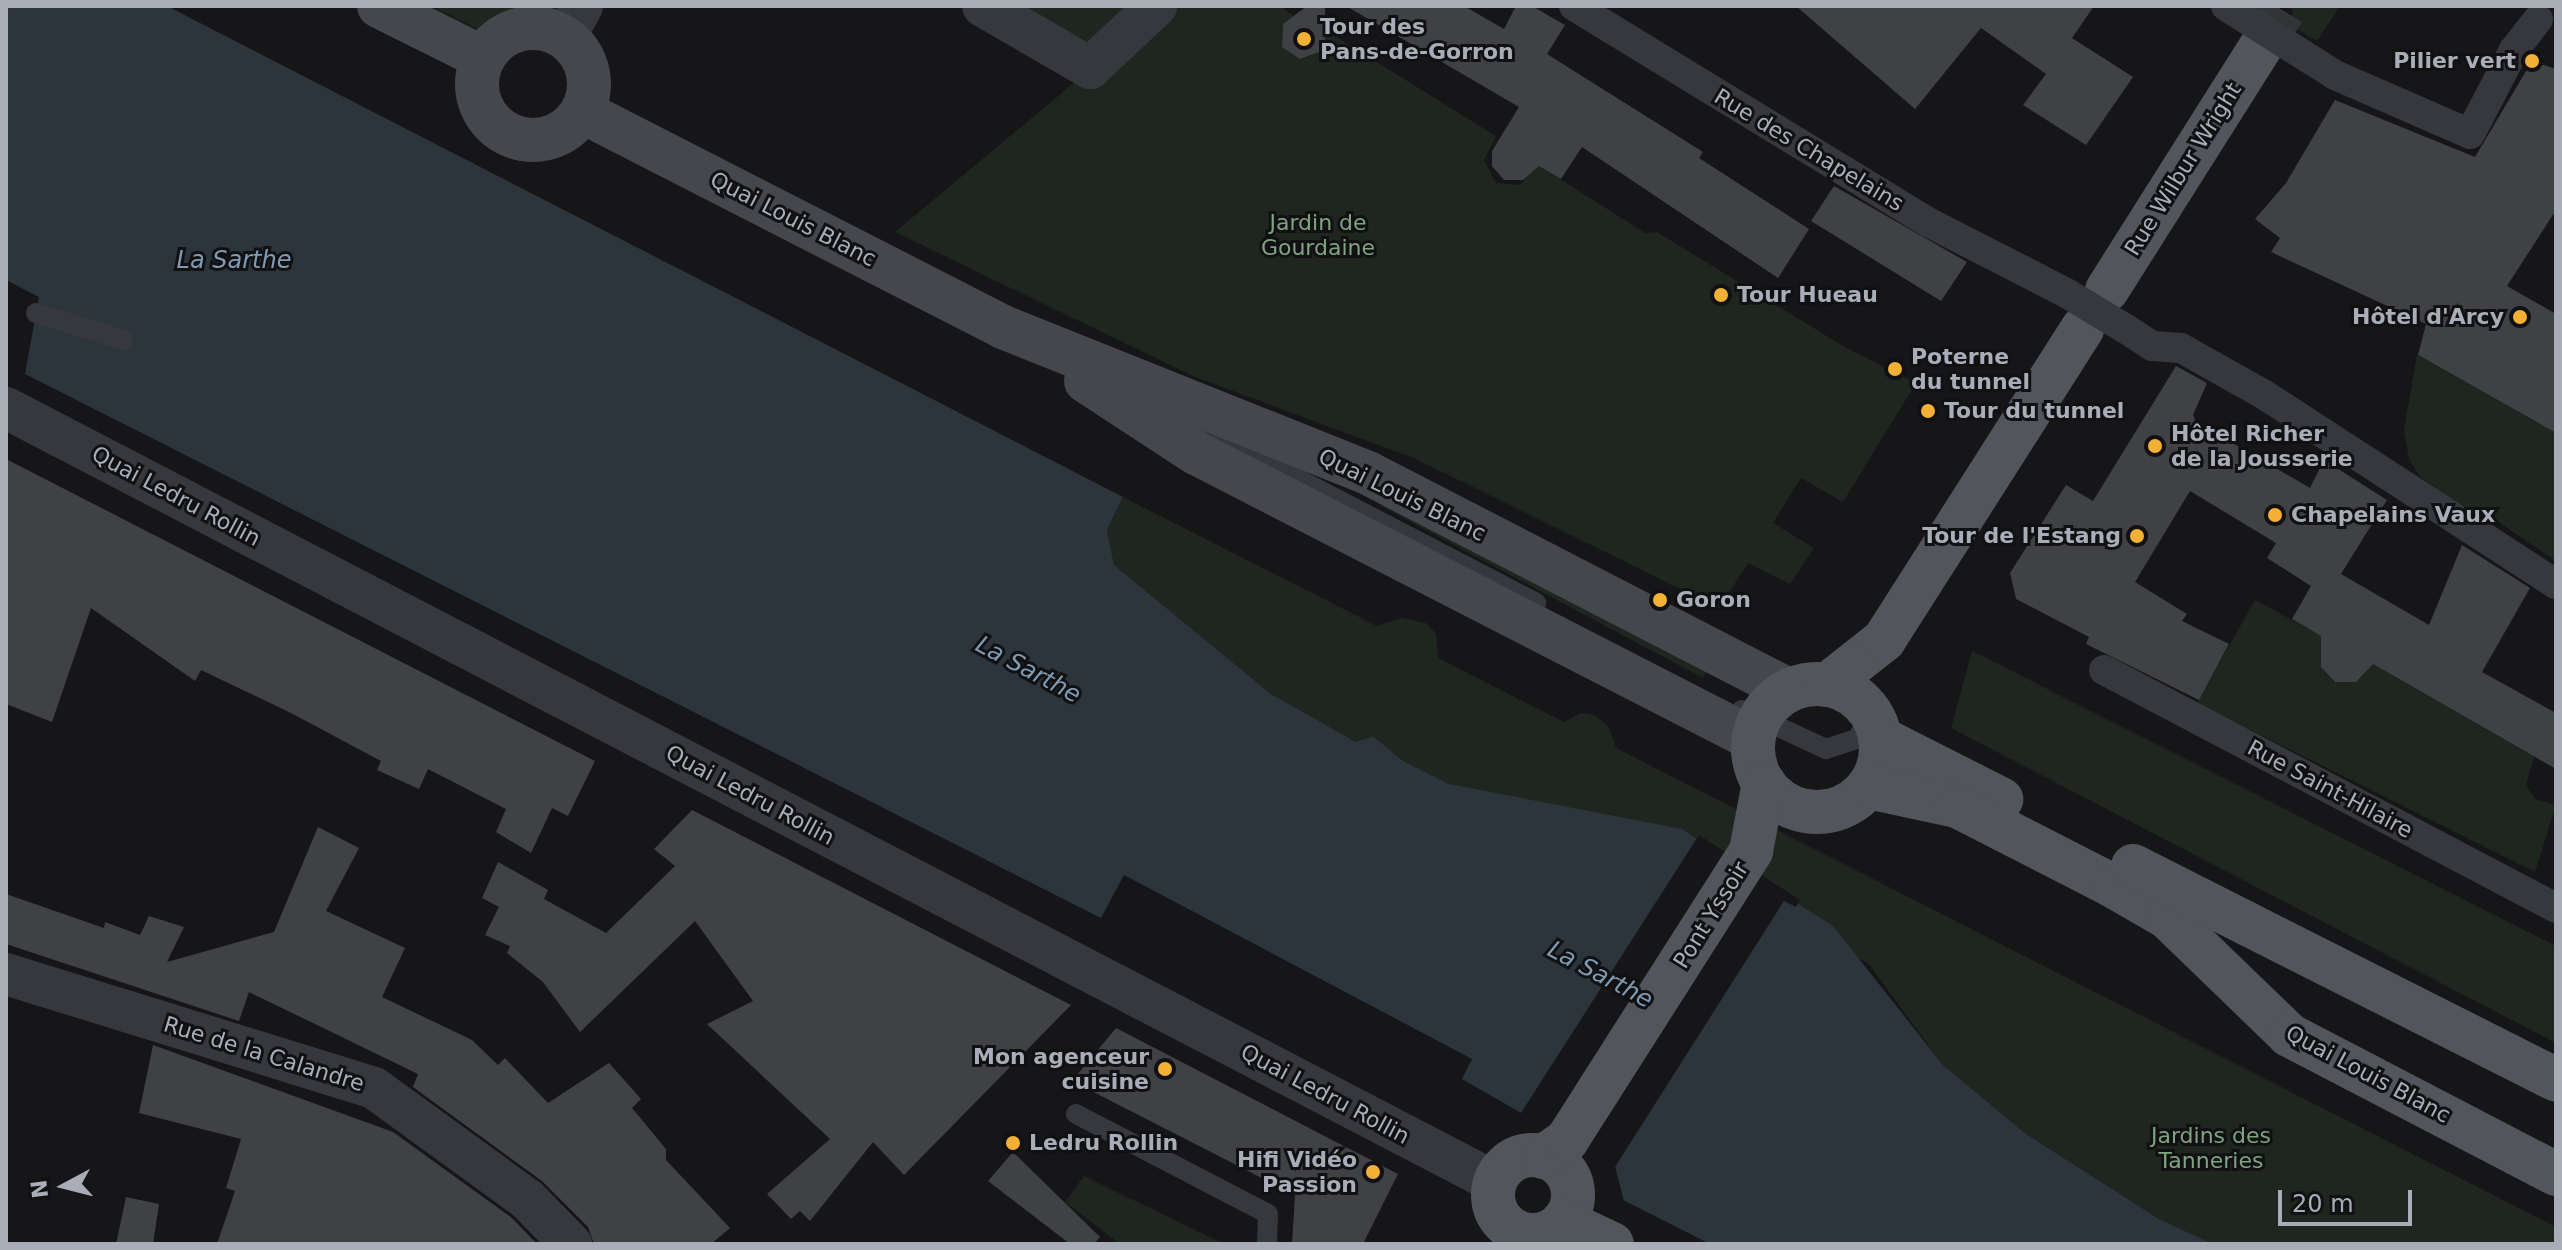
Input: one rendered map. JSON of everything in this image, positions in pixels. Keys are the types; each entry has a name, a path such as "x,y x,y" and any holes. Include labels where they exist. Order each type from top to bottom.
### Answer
{"main road":[{"path":"379,6 483,58"},
{"path":"574,22 588,70 583,112 566,131 543,140 506,134 481,107 476,83 483,58 517,30 574,22"},
{"name":"Rue Wilbur Wright","path":"1876,726 1884,640 2077,299 2260,48"},
{"name":"Quai Louis Blanc","path":"583,112 1003,327 1368,473 1782,708"},
{"name":"Quai Louis Blanc","path":"1003,327 1196,453 1782,708 1857,697 1876,726 2556,1080"},
{"name":"Rue Wilbur Wright","path":"1782,708 1884,640"},
{"path":"1782,708 1772,819 1839,808 1886,789 1879,764 1876,726"},
{"name":"Quai Louis Blanc","path":"1886,789 1957,806 2167,917 2289,1035 2556,1174"},
{"name":"Pont Yssoir","path":"1558,1156 1772,819"},
{"path":"1558,1156 1572,1199 1563,1221 1540,1235 1508,1237 1495,1209 1495,1182 1511,1161 1558,1156"},
{"path":"1563,1221 1612,1244"}],"street":[{"path":"983,6 1090,68 1156,6"},
{"name":"Rue des Chapelains","path":"1574,6 1930,223 2077,299 2136,335 2181,348 2263,394 2556,584"},
{"path":"2226,6 2335,75 2470,134 2514,50 2541,20"},
{"name":"Quai Ledru Rollin","path":"6,408 1495,1182"},
{"name":"Rue Saint-Hilaire","path":"2104,670 2556,908"},
{"name":"Rue de la Calandre","path":"6,974 374,1088 528,1200 571,1244"}],"lane":[{"path":"36,313 123,340"},
{"name":"Quai Louis Blanc","path":"1782,708 1813,746 1833,749 1857,739 1876,726"},
{"path":"1076,1114 1268,1214 1267,1244"}],"green space":[{"path":"432,6 582,6 555,32 529,27 498,40"},
{"name":"Jardin de Gourdaine","path":"983,6 1280,6 1294,16 1283,24 1282,47 1300,59 1325,50 1325,30 1496,136 1484,160 1496,183 1520,185 1538,165 1645,233 1657,232 1843,346 1916,383 1843,502 1801,478 1773,523 1814,548 1790,584 1748,563 1719,608 1416,459 1193,376 895,232 1075,82"},
{"path":"2287,6 2340,6 2317,41 2287,23 2294,11"},
{"path":"2417,355 2556,433 2556,561 2494,519 2473,517 2420,477 2409,459 2404,430"},
{"name":"Jardins des Tanneries","path":"1123,497 1377,626 1401,618 1426,623 1436,634 1438,658 1564,722 1581,713 1594,715 1609,727 1616,748 2556,1227 2556,1244 2213,1244 2159,1219 2026,1134 1943,1065 1868,963 1542,805 1449,784 1403,761 1373,736 1356,742 1271,694 1114,565 1107,530"},
{"path":"1384,500 1709,666 1703,678 1381,506"},
{"path":"2255,600 2331,641 2321,667 2334,682 2356,682 2369,662 2534,757 2526,785 2535,799 2556,805 2535,872 2197,703"},
{"path":"1972,651 2556,946 2556,1043 1951,728"},
{"path":"1084,1176 1224,1244 1120,1244 1065,1202"}],"water":[{"name":"La Sarthe","path":"6,6 167,6 1123,497 1107,530 1114,565 1271,694 1356,742 1373,736 1403,761 1449,784 1682,829 1833,926 1943,1065 2026,1134 2159,1219 2213,1244 1710,1244 1623,1200 1615,1167 1462,1079 1472,1059 1124,875 1101,918 25,374 39,297 6,280"}],"pier":[{"path":"1699,835 1800,900 1796,907 1784,901 1615,1167 1625,1205 1611,1170 1519,1116"}],"building":[{"name":"Tour des Pans-de-Gorron","path":"1307,6 1325,6 1325,50 1300,59 1282,47 1283,24"},
{"path":"1346,6 1464,6 1504,29 1516,6 1532,6 1565,25 1547,54 1703,152 1699,158 1809,229 1778,278 1582,147 1561,179 1539,166 1523,180 1504,180 1492,166 1492,151 1519,107"},
{"path":"1796,6 2094,6 2072,38 2133,77 2086,145 2023,105 2046,74 1981,28 1915,109"},
{"path":"2532,61 2556,69 2556,210 2507,286 2556,314 2556,433 2418,355 2426,324 2271,252 2280,238 2255,219 2286,183 2335,100 2475,157"},
{"path":"1834,186 1967,262 1941,301 1811,221"},
{"path":"2176,366 2207,383 2193,415 2196,422 2310,488 2324,460 2387,500 2341,574 2429,625 2462,545 2530,588 2482,672 2556,713 2556,769 2373,664 2356,682 2335,682 2321,667 2321,636 2292,619 2311,586 2267,558 2276,543 2190,491 2135,582 2187,614 2182,621 2229,644 2199,700 2086,644 2089,637 2016,599 2010,573 2066,485 2093,501"},
{"path":"6,459 595,761 568,816 552,808 531,853 496,832 506,809 428,769 419,789 377,770 381,761 291,713 201,670 195,681 91,608 52,722 6,704"},
{"path":"692,810 1071,1005 904,1175 873,1142 810,1221 800,1211 791,1219 767,1194 830,1139 707,1024 753,1001 695,921 580,1032 543,982 507,953 510,946 485,935 499,907 482,898 498,862 548,890 544,899 606,933 675,866 654,849"},
{"path":"318,827 359,848 326,911 405,948 382,997 472,1040 498,1065 505,1058 548,1103 609,1063 641,1099 632,1108 666,1149 666,1160 730,1228 711,1244 594,1244 588,1227 542,1181 413,1087 418,1074 249,992 239,1021 6,944 6,894 104,928 105,922 140,935 149,916 184,927 167,962 274,932"},
{"path":"1116,1028 1398,1174 1363,1244 1292,1244 1295,1195 1072,1081"},
{"path":"153,1045 393,1132 512,1218 537,1244 217,1244 235,1191 226,1188 241,1139 139,1113"},
{"path":"1013,1152 1100,1237 1094,1244 1070,1244 988,1181"},
{"path":"126,1197 159,1204 153,1244 116,1244"}],"tunnel":[{"path":"2260,48 2286,6"}],"place":[{"name":"Tour des Pans-de-Gorron","path":"1304,39"},
{"name":"Pilier vert","path":"2532,61"},
{"name":"Tour Hueau","path":"1721,295"},
{"name":"Hôtel d'Arcy","path":"2520,317"},
{"name":"Poterne du tunnel","path":"1895,369"},
{"name":"Tour du tunnel","path":"1928,411"},
{"name":"Hôtel Richer de la Jousserie","path":"2155,446"},
{"name":"Chapelains Vaux","path":"2275,515"},
{"name":"Tour de l'Estang","path":"2137,536"},
{"name":"Goron","path":"1660,600"},
{"name":"Mon agenceur cuisine","path":"1165,1069"},
{"name":"Ledru Rollin","path":"1013,1143"},
{"name":"Hifi Vidéo Passion","path":"1373,1172"}]}
